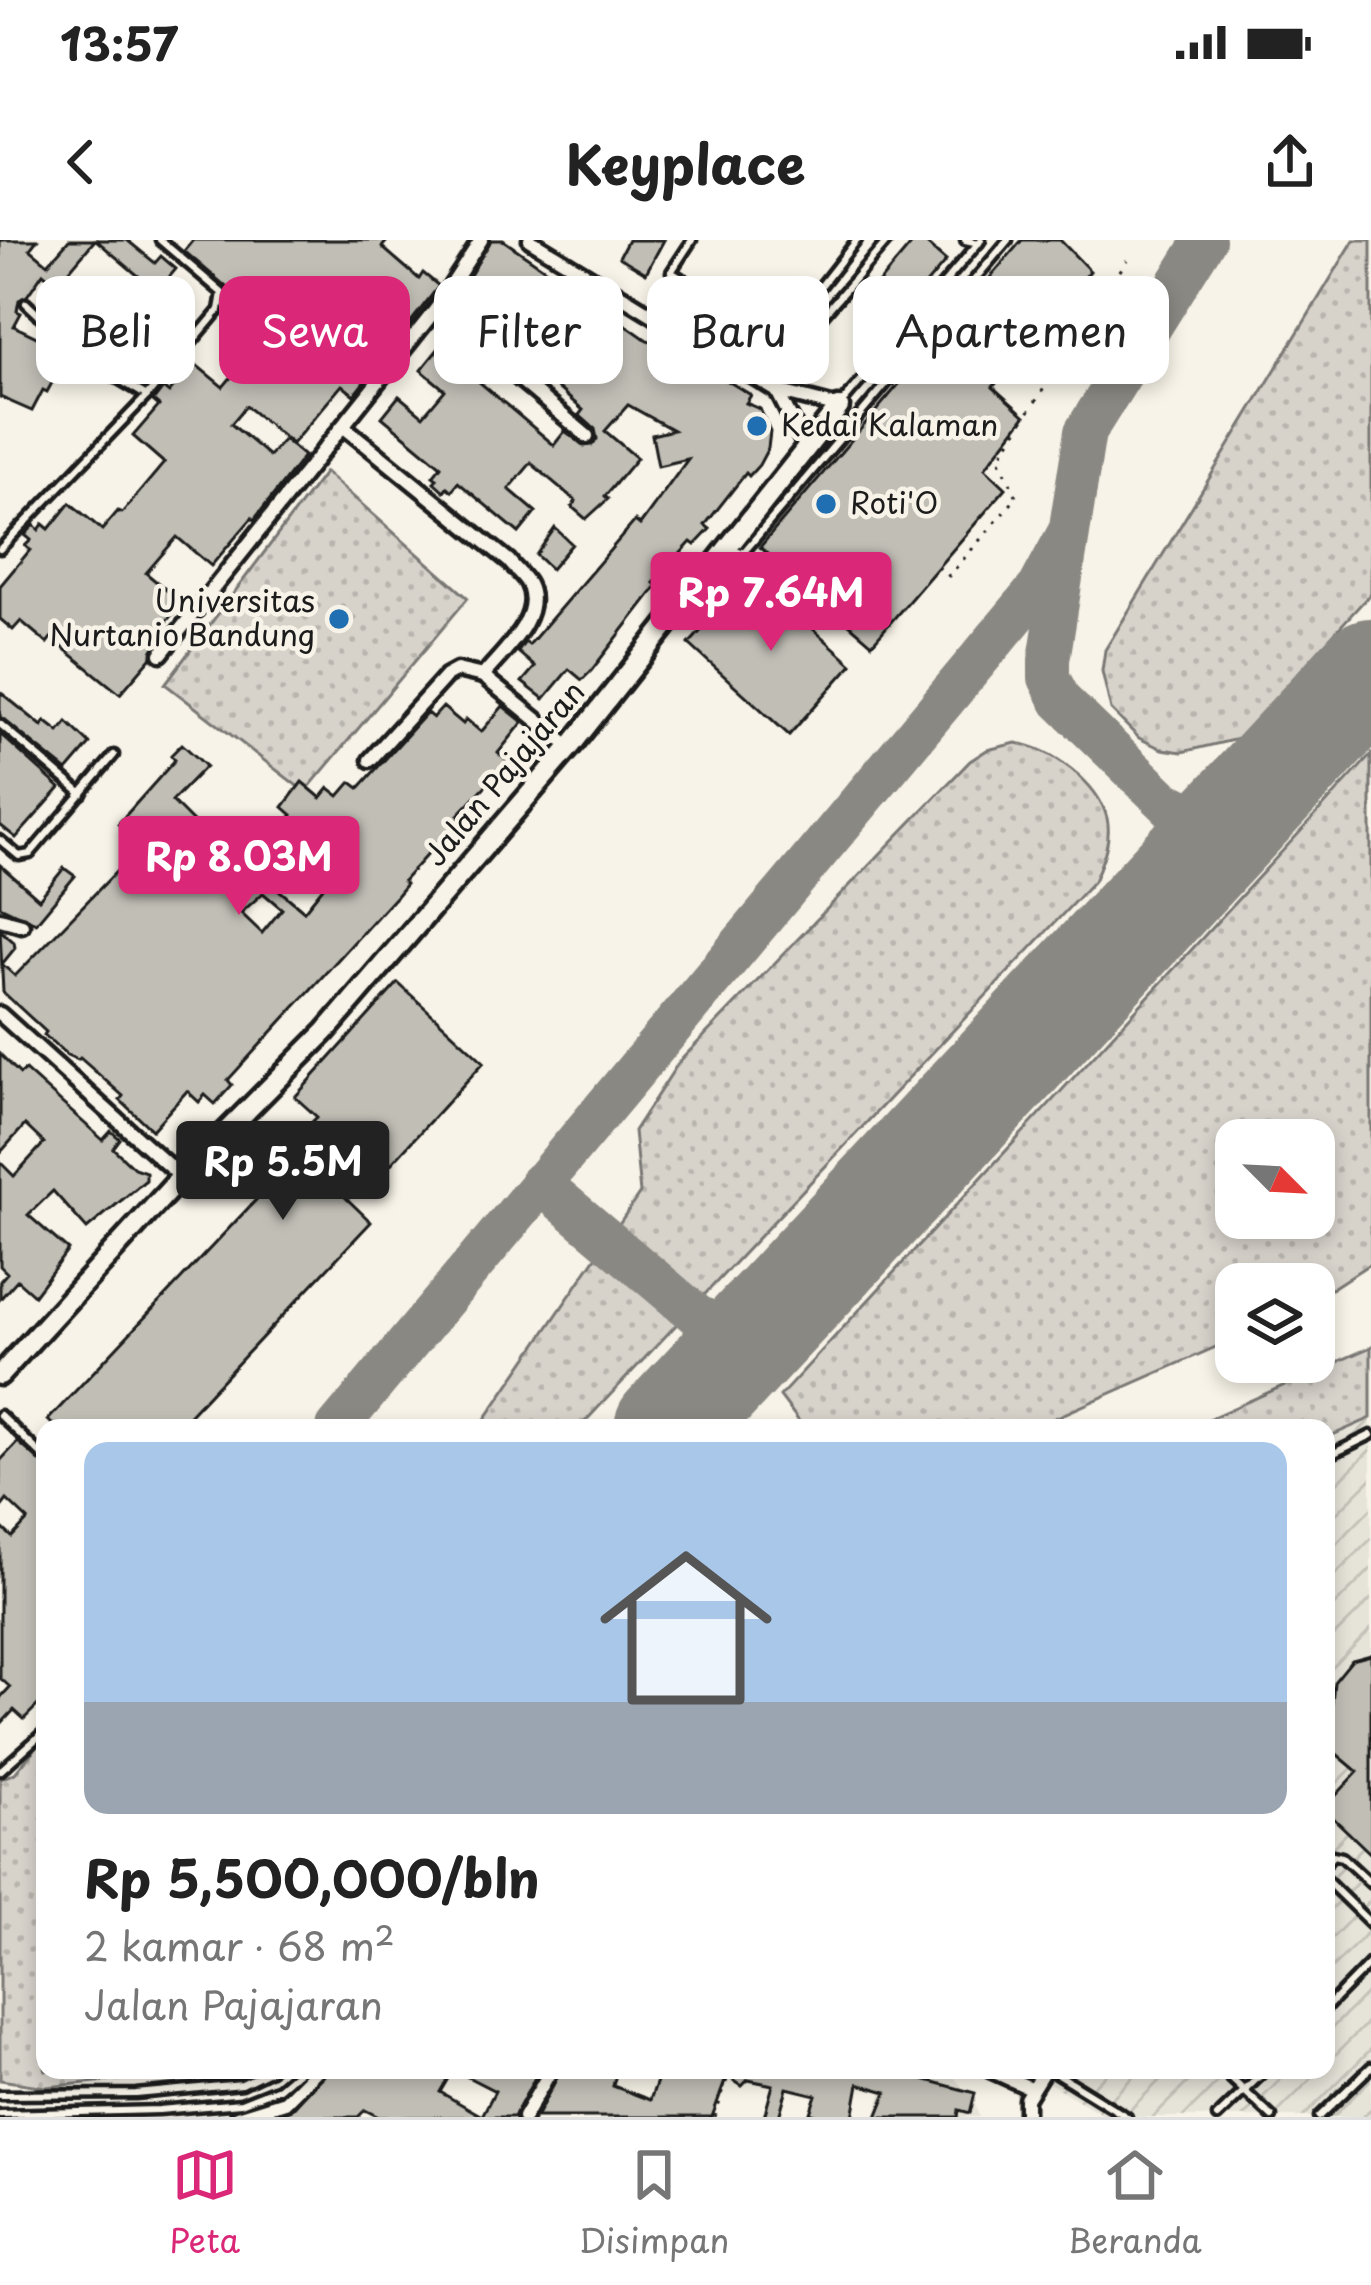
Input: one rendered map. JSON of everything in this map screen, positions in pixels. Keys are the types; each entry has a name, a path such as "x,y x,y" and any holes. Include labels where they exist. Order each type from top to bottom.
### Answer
{"main road":[{"name":"Jalan Pajajaran","path":"0,1376 181,1178 326,1032 569,747 839,407"}],"street":[{"path":"458,276 481,240"},
{"path":"530,240 647,312"},
{"path":"161,653 434,312"},
{"path":"525,384 587,436"},
{"path":"766,384 839,407"},
{"path":"777,391 806,448"},
{"path":"343,426 508,561 529,584 528,620 483,676"},
{"path":"370,760 446,676 457,670 483,676 569,747"},
{"path":"0,919 22,925"},
{"path":"0,1014 181,1178"},
{"path":"237,2117 285,2102 307,2079"},
{"path":"524,2117 546,2079"},
{"path":"1010,2079 1030,2088"},
{"path":"1026,2117 1030,2088 1038,2079"}],"lane":[{"path":"0,549 147,396 223,302 222,293 160,240"},
{"path":"678,276 671,272 692,240"},
{"path":"828,276 857,240"},
{"path":"829,308 888,240"},
{"path":"965,240 980,242"},
{"path":"724,549 743,553 1008,240"},
{"name":"Jalan Pajajaran","path":"839,407 980,242"},
{"path":"26,303 86,360 147,396"},
{"path":"0,724 82,794"},
{"path":"0,840 19,856 30,854 114,755"},
{"path":"0,1415 36,1449"},
{"path":"1335,1453 1371,1435"},
{"path":"0,1771 36,1740"},
{"path":"1335,1855 1371,1884"},
{"path":"1335,1889 1371,1924"},
{"path":"1335,1999 1371,1962"},
{"path":"1319,2117 1371,2068"},
{"path":"0,2095 136,2094 242,2084 252,2079"},
{"path":"0,2114 242,2103 290,2079"},
{"path":"1062,2079 1127,2117"},
{"path":"1231,2079 1272,2117"},
{"path":"1216,2117 1257,2079"}],"path":[{"path":"938,567 949,576 1017,497 999,458 1127,260"},
{"path":"715,2117 727,2079"}],"shaded area":[{"path":"1354,240 1371,240 1371,593 1238,739 1182,752 1162,749 1139,738 1111,710 1102,671 1105,650"},
{"path":"325,472 468,598 305,792 165,684"},
{"path":"1016,743 1029,746 1071,769 1094,792 1107,818 1108,834 1094,881 587,1419 485,1419 640,1193 634,1131 679,1062 970,761 987,750"},
{"path":"1371,755 1371,1263 1335,1286 1335,1263 1215,1263 1215,1347 1052,1419 797,1419 780,1396"},
{"path":"1371,1347 1371,1418 1335,1434 1335,1419 1208,1419 1290,1383 1335,1383 1335,1363"},
{"path":"1371,1400 1371,2117 1107,2117 1042,2079 1335,2079 1335,1422"},
{"path":"36,1748 36,2079 127,2079 46,2087 0,2080 0,1779 15,1773"},
{"path":"886,2079 956,2079 979,2117 875,2117"}],"building":[{"path":"0,240 37,240 30,249 48,264 69,240 95,240 65,276 36,276 27,296 19,300 17,311 21,313 14,326 36,337 36,384 51,384 47,392 43,390 32,411 0,397"},
{"path":"96,240 127,240 155,263 161,256 176,269 170,276 138,276"},
{"path":"193,240 388,240 382,247 419,279 423,273 434,282 434,292 410,323 410,276 219,276 219,281 184,251"},
{"path":"491,240 503,240 555,276 470,276"},
{"path":"628,240 664,240 646,273 619,257"},
{"path":"915,240 922,240 946,261 933,276 885,276"},
{"path":"1022,240 1060,240 1090,271 1086,276 991,276"},
{"path":"623,323 647,340 647,384 733,384 751,395 746,403 760,409 770,432 768,448 759,465 749,476 746,473 705,525 710,529 695,545 691,542 654,583 657,586 591,671 582,680 569,669 544,699 522,682 535,667 518,652 635,521 640,525 688,459 658,466 652,435 673,430 628,405 605,431 637,458 605,496 608,499 586,519 572,507 576,501 531,463 509,489 536,512 519,533 458,482 452,491 447,487 444,491 433,476 441,466 382,417 399,396 423,416 445,390 438,384 482,384 554,445 565,431 584,446 592,445 597,439 595,429 579,415 583,410 553,384 623,384"},
{"path":"434,354 434,381 421,370"},
{"path":"195,364 223,387 363,384 354,395 342,385 292,444 246,406 231,424 269,456 284,439 304,456 211,566 177,537 146,573 182,603 153,637 158,641 151,658 120,694 51,638 47,643 21,621 13,630 0,619 0,586 30,550 25,546 31,540 25,535 34,525 49,529 70,503 102,530 164,463 133,436 159,406 153,401 163,388 169,393 176,384 195,384"},
{"path":"899,384 996,384 993,387 1025,416 985,468 1006,488 872,644 760,547"},
{"path":"555,528 572,544 551,569 536,555"},
{"path":"752,574 852,664 789,735 689,644"},
{"path":"0,692 42,726 45,721 59,732 67,722 90,744 67,771 0,717"},
{"path":"503,706 523,722 498,753 508,762 458,815 461,817 403,881 406,884 396,896 228,1080 232,1085 215,1104 205,1095 199,1102 187,1091 152,1130 120,1100 123,1096 80,1058 67,1055 3,992 0,930 14,942 15,948 2,964 15,976 141,846 118,824 175,760 171,755 182,744 206,766 172,801 248,877 266,856 261,851 292,815 283,807 302,782 321,798 329,788 339,796 351,782 359,788 427,713 433,718 443,707 481,732","holes":["293,849 329,880 304,911 266,879","263,893 282,909 262,933 241,913"]},
{"path":"0,734 60,788 16,838 0,825"},
{"path":"0,865 39,899 64,868 75,876 36,923 0,906"},
{"path":"398,983 484,1062 381,1175 372,1167 343,1195 371,1222 185,1419 49,1419 304,1149 294,1140 317,1117 295,1097"},
{"path":"0,1054 20,1074 25,1070 103,1140 111,1131 120,1139 113,1148 134,1168 146,1172 146,1180 87,1229 53,1191 28,1215 68,1250 34,1295 17,1280 0,1299 0,1281 7,1273 0,1266 0,1162 14,1176 44,1143 25,1125 0,1153"},
{"path":"18,1442 36,1457 36,1707 24,1719 14,1710 0,1725 0,1698 10,1687 0,1678 0,1526 12,1537 28,1520 7,1500 0,1509 0,1461"},
{"path":"1371,1655 1371,1854 1335,1820 1335,1796 1358,1772 1335,1753 1335,1681 1352,1660"},
{"path":"319,2079 448,2079 440,2092 482,2116 495,2091 472,2079 534,2079 514,2117 379,2117 365,2110 358,2117 273,2117 292,2109"},
{"path":"556,2079 615,2079 613,2086 650,2100 658,2079 726,2079 712,2117 536,2117"},
{"path":"732,2079 923,2079 975,2093 970,2113 959,2110 958,2117 877,2117 887,2092 859,2084 853,2117 820,2117 810,2113 816,2095 787,2088 779,2117 764,2117 773,2085 748,2080 742,2086"}],"taxiway":[{"path":"1168,891 1185,856 1187,837 1181,817 1061,701 1049,678 1049,660 1085,432 1205,240"},
{"path":"345,1419 1039,587 1069,531"},
{"path":"1173,805 1213,816 1251,801"},
{"path":"540,1183 699,1317 728,1327 776,1312"},
{"path":"699,1317 722,1340 705,1388"}],"runway":[{"path":"676,1419 1371,672"}],"place":[{"name":"Kedai Kalaman","path":"757,426"},
{"name":"Roti'O","path":"826,504"},
{"name":"Universitas Nurtanio Bandung","path":"339,619"}]}
